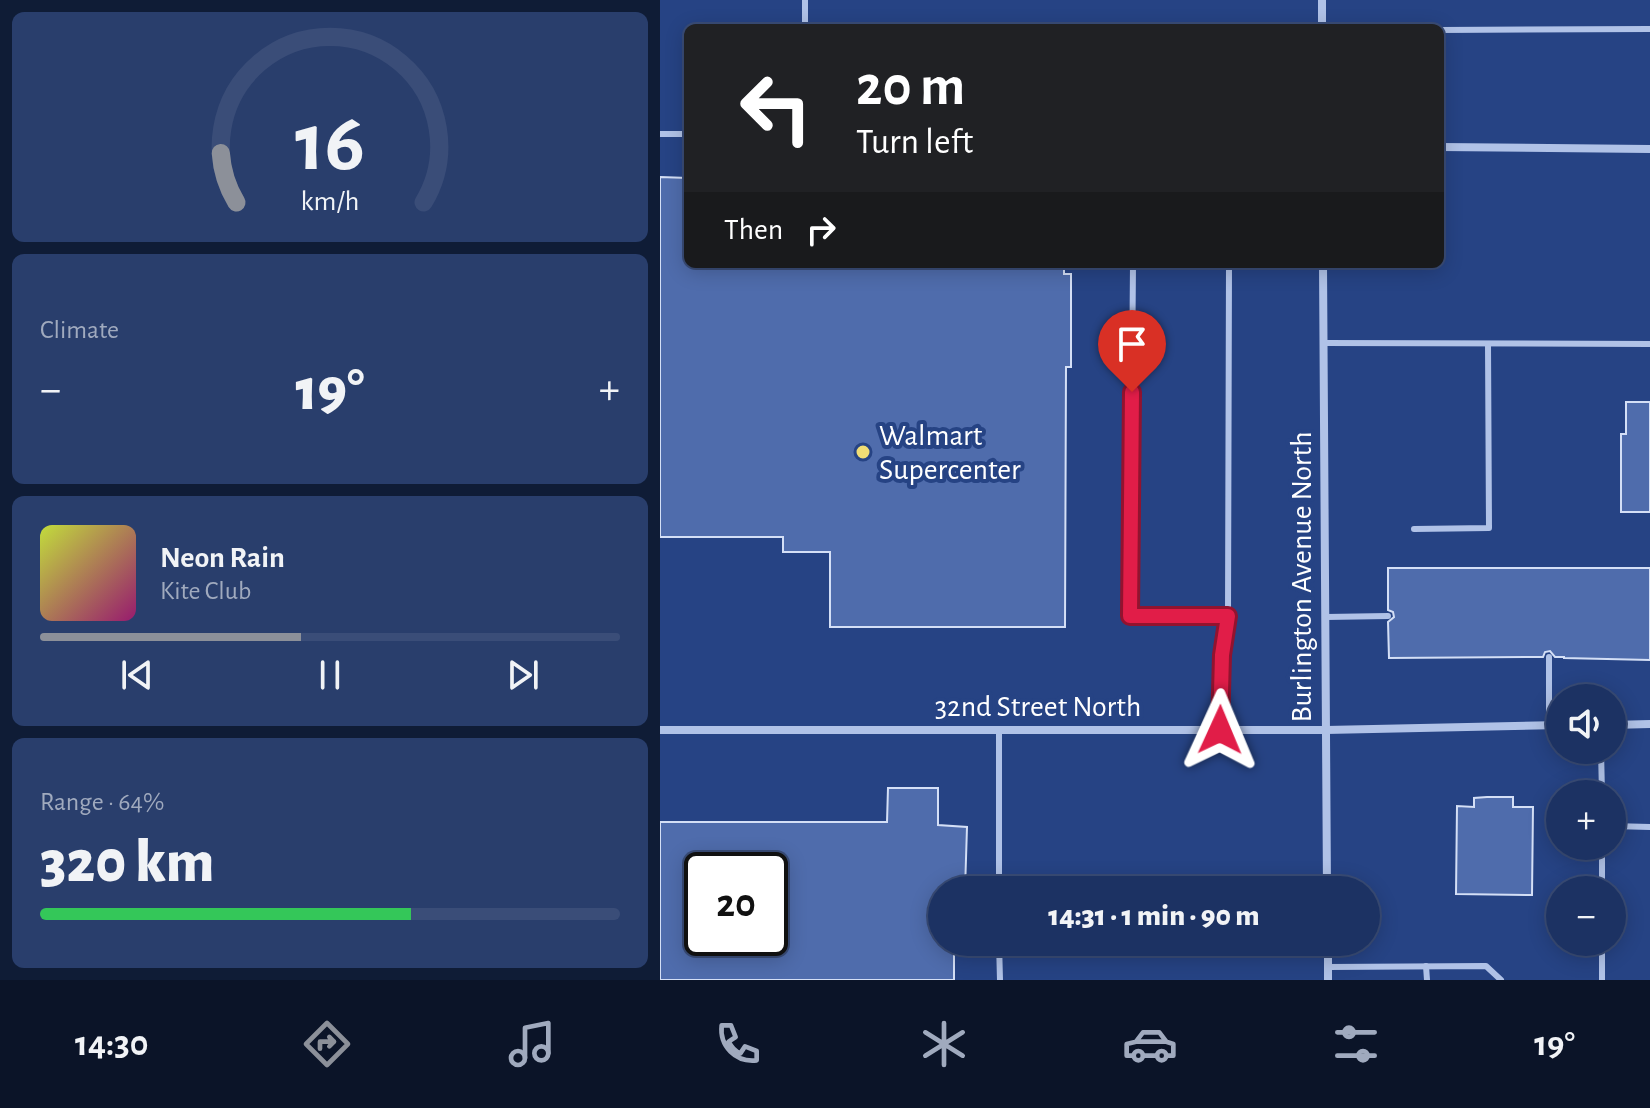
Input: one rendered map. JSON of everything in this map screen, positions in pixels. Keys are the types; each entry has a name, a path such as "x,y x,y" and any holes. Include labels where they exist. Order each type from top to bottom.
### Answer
{"street":[{"path":"1322,0 1322,24"},
{"path":"1444,147 1650,149"},
{"name":"Burlington Avenue North","path":"1323,268 1327,876"},
{"path":"1626,725 1650,724"},
{"name":"32nd Street North","path":"660,730 1326,730 1546,726"},
{"path":"1328,956 1328,980"}],"lane":[{"path":"805,0 805,24"},
{"path":"1444,30 1650,29"},
{"path":"660,134 684,134"},
{"path":"1133,268 1130,616 1228,616"},
{"path":"1220,730 1222,655 1228,616 1229,268"},
{"path":"1324,343 1650,344"},
{"path":"1414,529 1489,528 1488,344"},
{"path":"1326,617 1388,616"},
{"path":"1549,657 1549,684"},
{"path":"999,730 999,876"},
{"path":"1626,826 1650,827"},
{"path":"999,956 1000,980"},
{"path":"1602,956 1602,980"},
{"path":"1426,966 1427,980"},
{"path":"1328,967 1486,966 1501,980"}],"building":[{"name":"Walmart Supercenter","path":"660,177 684,178 684,268 1064,268 1064,274 1071,274 1071,367 1066,367 1065,627 830,627 830,552 783,552 783,537 660,537"},
{"path":"1626,402 1650,402 1650,512 1621,512 1621,434 1626,434"},
{"path":"1388,568 1650,568 1650,660 1564,658 1555,657 1550,651 1545,652 1543,657 1389,658 1388,622 1394,617 1393,612 1388,610"},
{"path":"888,788 938,788 938,825 967,827 965,876 928,876 928,956 954,956 954,980 660,980 660,822 887,822"},
{"path":"1513,797 1513,807 1533,807 1532,895 1456,894 1457,806 1474,807 1474,798"}],"place":[{"name":"Walmart Supercenter","path":"863,452"}],"route":[{"path":"1132,392 1130,616 1228,616 1222,655 1220,730"}]}
